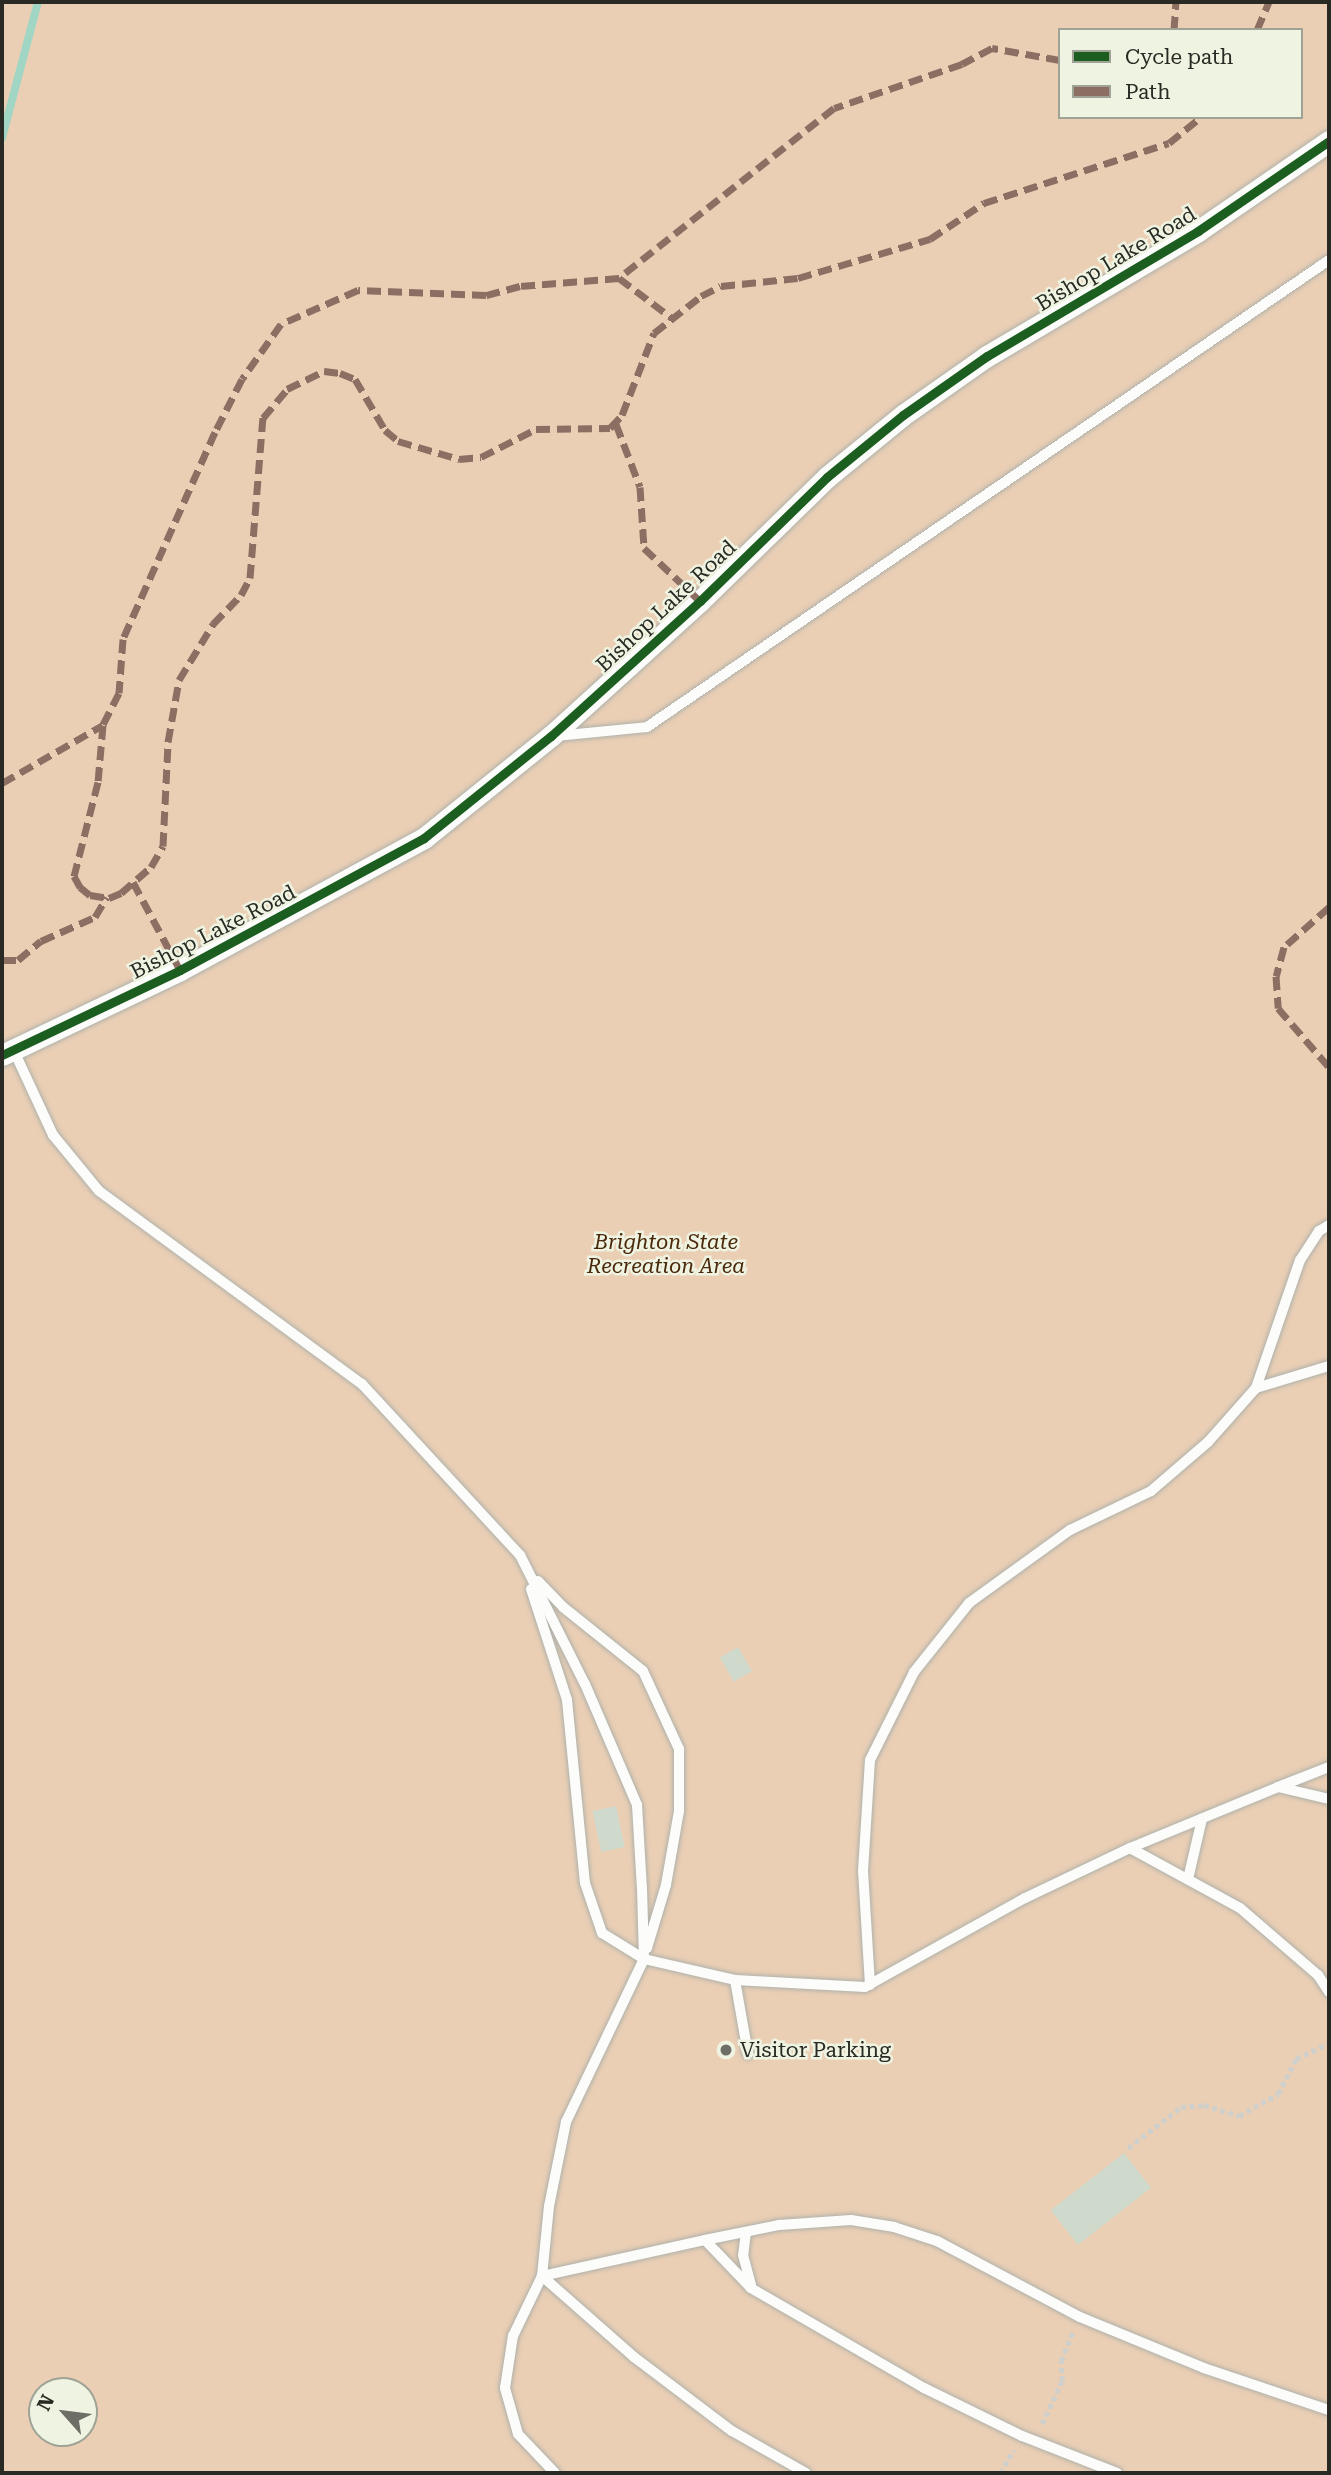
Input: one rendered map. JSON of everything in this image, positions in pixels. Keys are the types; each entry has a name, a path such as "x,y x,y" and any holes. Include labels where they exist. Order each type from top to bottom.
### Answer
{"street":[{"name":"Bishop Lake Road","path":"8,1053 192,964 424,838 551,736 700,601 827,477 903,415 987,356 1198,232 1329,141"}],"lane":[{"path":"551,736 647,727 1329,260"},
{"path":"8,1053 53,1135 99,1191 362,1384 520,1555 562,1606 643,1671 679,1749 679,1811 666,1885 644,1959 566,2122 549,2206 542,2276 513,2336 505,2388 518,2434 555,2473"},
{"path":"870,1985 863,1871 870,1760 914,1672 969,1603 1070,1530 1151,1491 1208,1442 1256,1388 1300,1260 1319,1231 1329,1225"},
{"path":"1256,1388 1329,1366"},
{"path":"520,1555 585,1684 638,1805 644,1959"},
{"path":"520,1555 567,1700 585,1883 602,1933 644,1959 735,1980 870,1985 1025,1898 1130,1848 1329,1767"},
{"path":"1278,1787 1329,1799"},
{"path":"1188,1879 1202,1818"},
{"path":"1130,1848 1240,1908 1318,1975 1329,1992"},
{"path":"735,1980 748,2054"},
{"path":"542,2276 746,2232 851,2220 894,2227 937,2241 1080,2317 1204,2368 1329,2410"},
{"path":"746,2232 743,2255 751,2288"},
{"path":"705,2240 751,2288 925,2388 1035,2441 1116,2473"},
{"path":"542,2276 634,2357 732,2431 806,2473"}],"path":[{"path":"1128,2148 1181,2108 1204,2105 1239,2116 1278,2094 1296,2059 1329,2043"},
{"path":"1035,2441 1062,2381 1060,2361 1080,2317"},
{"path":"1000,2473 1023,2435"}],"green space":[{"name":"Brighton State Recreation Area","path":"2,2 1329,2 1329,2473 2,2473"}],"building":[{"path":"738,1647 752,1671 734,1682 720,1658"},
{"path":"616,1806 625,1847 601,1852 593,1811"},
{"path":"1124,2153 1151,2188 1078,2245 1051,2210"}],"waterway":[{"path":"2,138 38,2"}],"marked path":[{"path":"1174,28 1176,2"},
{"path":"1258,28 1269,2"},
{"path":"1058,60 992,48 962,64 834,108 619,278 520,286 486,295 358,290 281,324 242,379 215,432 123,639 119,693 103,725 98,782 74,876 80,887 90,895 109,898 121,893 151,867 163,846 168,742 179,680 213,624 241,595 250,578 263,418 287,389 324,371 355,379 385,430 398,441 459,459 481,457 536,429 610,428 622,415 654,333 701,296 721,286 798,278 930,239 984,203 1169,143 1199,119"},
{"path":"619,278 672,318"},
{"path":"616,424 640,487 644,548 700,601"},
{"path":"2,783 103,725"},
{"path":"133,882 180,970"},
{"path":"2,960 18,960 41,941 95,917 107,897"},
{"path":"1329,907 1284,947 1276,976 1278,1008 1329,1067"}],"cycle path":[{"path":"2,1055 180,970 424,838 551,736 700,601 827,477 903,415 987,356 1198,231 1329,141"}],"place":[{"name":"Visitor Parking","path":"726,2050"}]}
